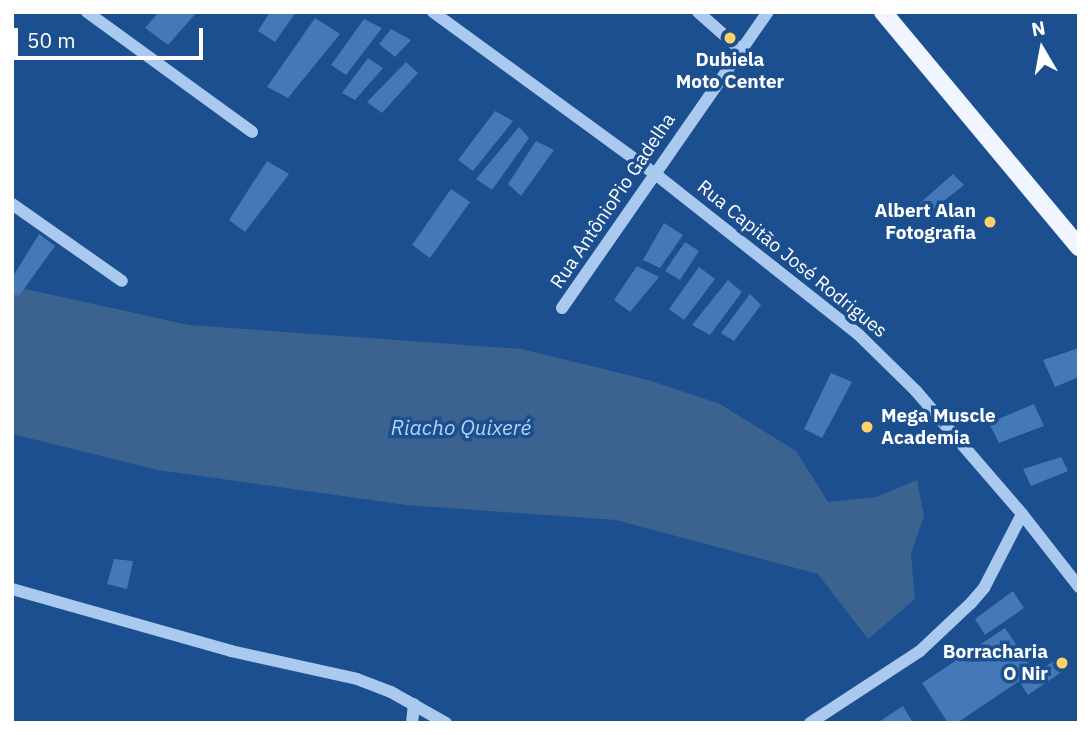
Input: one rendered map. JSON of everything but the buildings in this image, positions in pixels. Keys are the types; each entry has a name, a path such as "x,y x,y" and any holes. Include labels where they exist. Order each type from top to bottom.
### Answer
{"main road":[{"path":"883,12 1079,247"}],"street":[{"path":"87,12 252,132"},
{"name":"Rua Capitão José Rodrigues","path":"433,12 654,173 859,335 916,391 1022,514 1079,587"},
{"path":"698,12 741,50"},
{"name":"Rua AntônioPio Gadelha","path":"562,308 768,12"},
{"path":"12,204 122,281"},
{"path":"810,723 920,651 971,603 984,588 1022,514"},
{"path":"12,589 231,652 357,679 414,704 446,723"},
{"path":"412,723 414,704"}],"water":[{"name":"Riacho Quixeré","path":"12,286 189,325 522,349 648,380 720,404 796,451 828,502 876,497 917,480 924,516 911,554 915,599 868,639 818,574 616,520 406,505 158,470 12,434"}],"place":[{"name":"Dubiela Moto Center","path":"730,38"},
{"name":"Albert Alan Fotografia","path":"990,222"},
{"name":"Mega Muscle Academia","path":"867,427"},
{"name":"Borracharia O Nir","path":"1062,663"}]}
